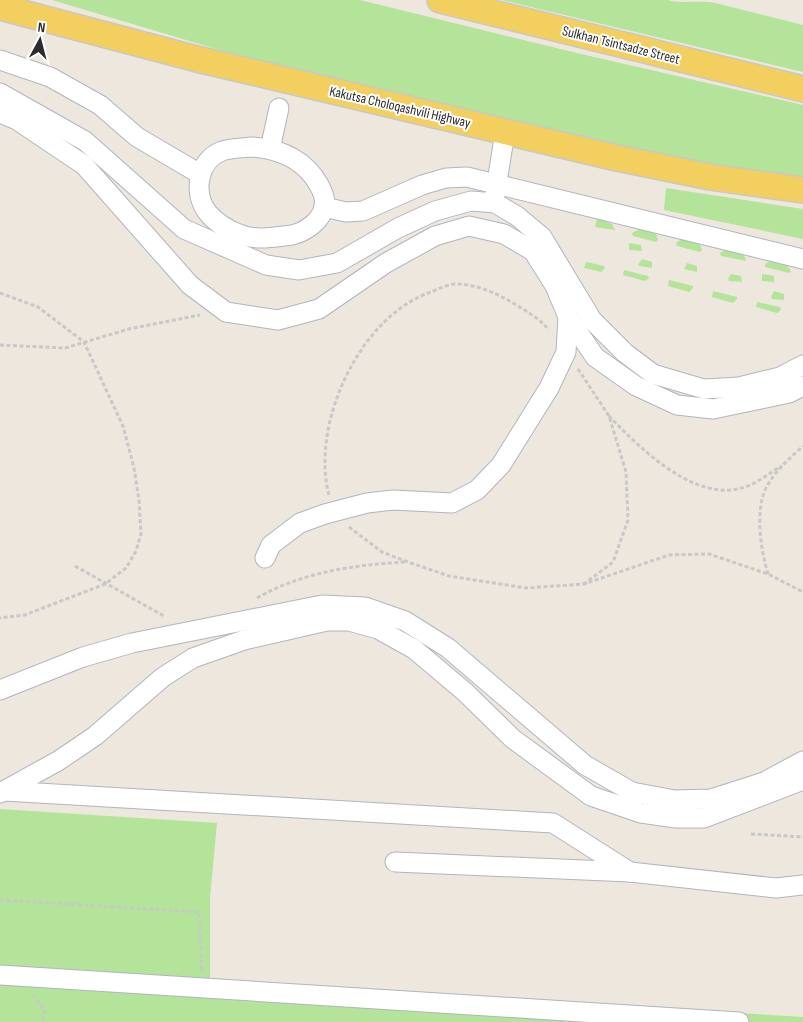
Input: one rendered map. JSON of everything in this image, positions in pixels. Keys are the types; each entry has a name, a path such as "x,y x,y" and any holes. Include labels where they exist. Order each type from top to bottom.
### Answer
{"main road":[{"name":"Sulkhan Tsintsadze Street","path":"440,0 803,89"},
{"name":"Kakutsa Choloqashvili Highway","path":"0,7 197,59 505,132 710,178 803,190"}],"lane":[{"path":"0,60 50,76 100,105 137,137 200,174"},
{"path":"0,93 85,141 184,229 266,266 299,270 337,263 398,228 435,211 471,201 495,203 517,216 542,237 592,320 624,353 653,374 704,389 739,387 780,377 803,364"},
{"path":"270,148 279,108"},
{"path":"0,113 17,120 84,165 190,285 226,312 278,320 319,309 386,263 435,236 469,226 504,234 533,251 555,286 568,317 595,357 636,386 677,405 713,409 789,393 803,386"},
{"path":"504,234 494,210 496,184 505,132"},
{"path":"252,147 270,148 306,166 324,193 324,207 317,222 299,234 265,239 240,235 221,224 207,212 199,193 200,174 207,162 220,152 252,147"},
{"path":"324,207 346,212 363,211 422,184 446,178 467,178 803,259"},
{"path":"265,558 271,545 300,523 334,512 367,503 393,500 452,503 477,490 500,465 549,388 566,352 568,317"},
{"path":"0,690 83,657 132,643 322,605 365,607 405,621 448,648 585,764 632,792 676,800 711,799 764,782 803,761"},
{"path":"1,792 58,761 88,741 163,677 193,658 244,640 327,621 349,621 378,628 414,650 465,692 513,739 591,796 641,813 676,818 704,818 803,780"},
{"path":"1,792 553,823 630,872"},
{"path":"396,862 630,872 776,888 803,885"},
{"path":"0,975 739,1022"}],"path":[{"path":"782,466 745,487 721,490 689,481 662,467 609,416 566,352 540,320 494,292 455,283 419,296 394,312 371,338 353,364 335,402 324,442 326,484 334,512 382,552 449,576 526,588 584,584 668,555 709,554 768,574 803,592"},
{"path":"0,293 38,307 84,342 123,426 134,468 139,500 141,534 136,551 126,568 105,584 25,615 0,618"},
{"path":"0,345 65,348 129,329 226,312"},
{"path":"584,584 613,562 628,520 626,472 609,416"},
{"path":"768,574 761,549 761,512 766,488 782,466 803,446"},
{"path":"254,599 290,581 362,564 408,562"},
{"path":"75,566 160,615 169,618"},
{"path":"751,834 803,837"},
{"path":"0,900 199,912 202,988"},
{"path":"31,977 34,998 45,1011 42,1022"}],"green space":[{"path":"52,0 360,0 577,53 803,105 803,177 747,171 667,158 243,57"},
{"path":"502,0 668,0 715,3 803,25 803,72"},
{"path":"666,188 803,209 803,239 664,210"},
{"path":"597,218 612,224 615,230 595,227"},
{"path":"639,229 656,234 658,240 656,242 633,236 632,233"},
{"path":"683,238 700,244 702,250 700,252 677,246 676,243"},
{"path":"629,243 641,245 642,251 629,250"},
{"path":"727,249 744,255 746,261 721,256 720,253"},
{"path":"642,259 652,262 652,268 638,265"},
{"path":"772,260 785,263 791,271 789,273 765,267 765,264"},
{"path":"586,262 604,266 605,268 601,272 584,268"},
{"path":"687,263 697,266 697,272 684,269"},
{"path":"624,270 648,276 649,278 645,281 623,275"},
{"path":"731,274 741,276 742,282 729,281 728,279"},
{"path":"762,274 774,276 774,282 762,281"},
{"path":"669,280 693,286 693,288 689,292 668,286"},
{"path":"713,291 737,297 737,299 733,303 712,297"},
{"path":"774,291 784,294 784,300 772,299"},
{"path":"757,302 780,307 781,310 777,313 756,307"},
{"path":"0,809 217,823 210,898 210,980 803,1017 803,1022 0,1022"}]}
